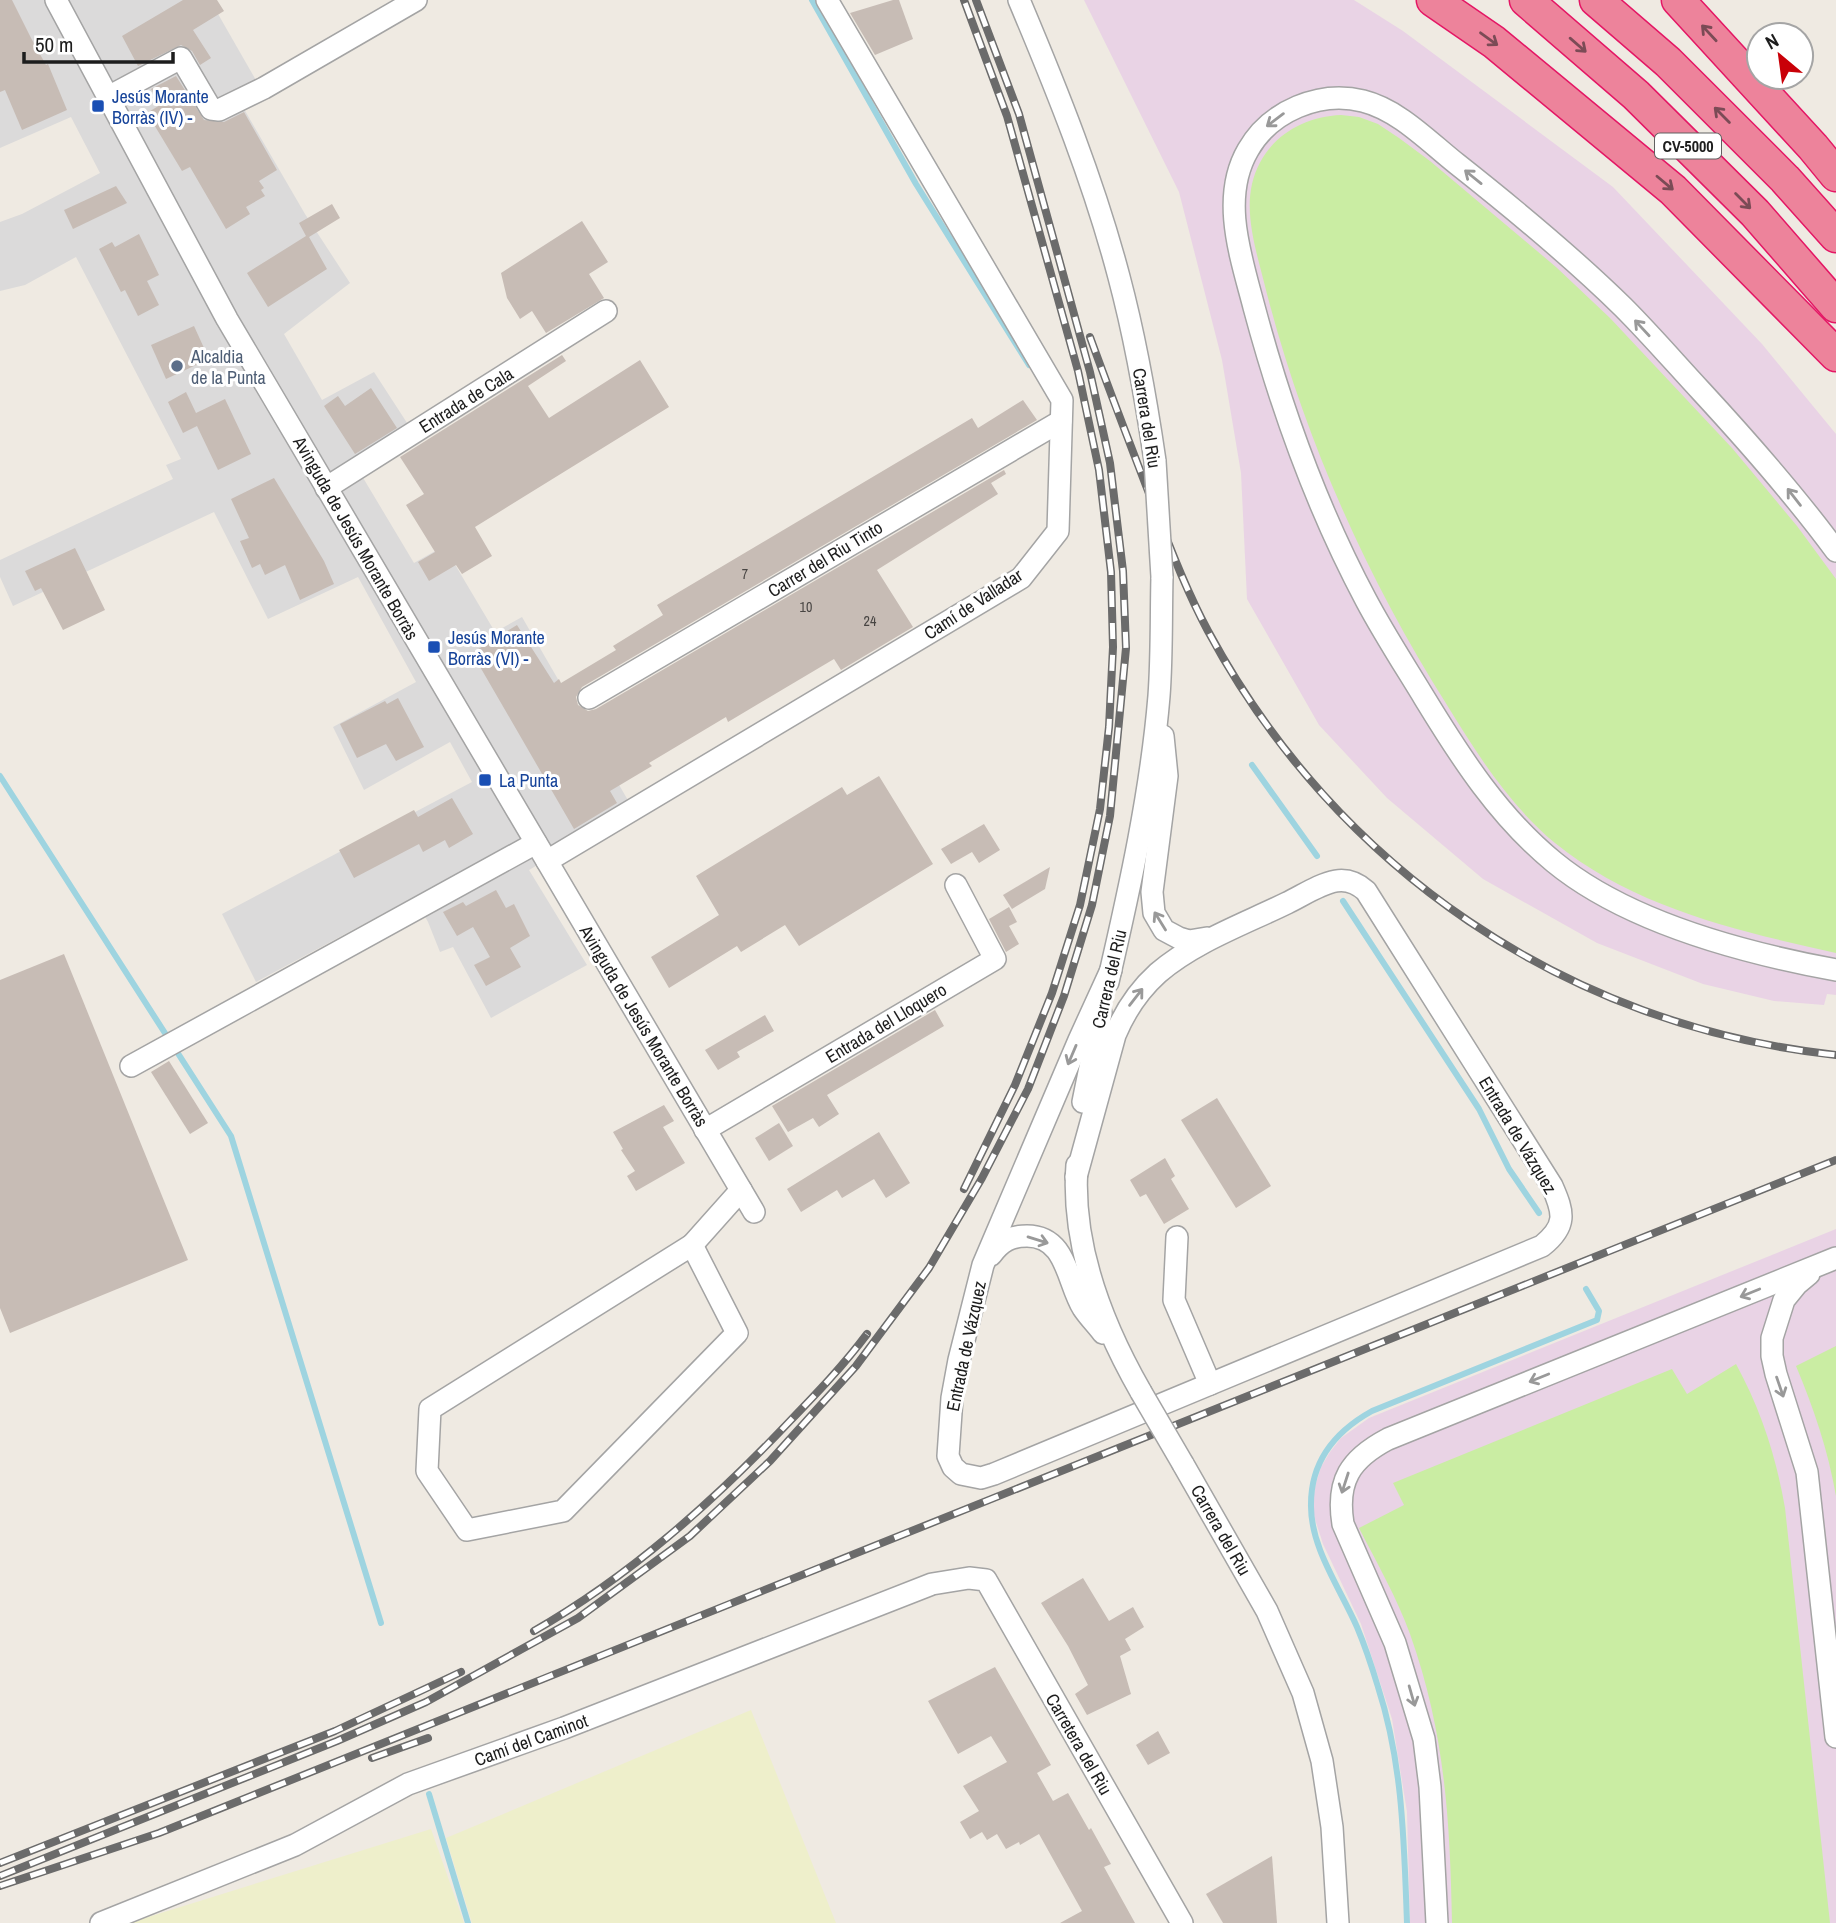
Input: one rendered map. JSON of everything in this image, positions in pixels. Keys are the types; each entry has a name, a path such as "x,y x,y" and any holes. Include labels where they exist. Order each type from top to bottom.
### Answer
{"highway":[{"path":"1433,0 1494,42 1672,190 1836,355"},
{"name":"CV-5000","path":"1526,0 1645,104 1755,213 1836,306"},
{"name":"CV-5000","path":"1596,0 1668,62 1785,179 1836,236"},
{"path":"1678,0 1814,147 1836,175"}],"street":[{"name":"Avinguda de Jesús Morante Borràs","path":"55,0 227,319 754,1212"},
{"path":"108,97 181,58 211,109 219,110 264,88 416,0"},
{"name":"Camí de Valladar","path":"131,1066 541,852 1021,578 1058,531 1062,400 827,0"},
{"name":"Carrera del Riu","path":"1019,0 1079,152 1115,263 1136,346 1155,460 1162,577 1159,694 1144,808 1088,1071 1081,1118 1076,1177 1084,1257 1102,1316 1117,1350 1267,1611 1303,1692 1322,1761 1332,1827 1338,1923"},
{"path":"1836,551 1769,464 1625,310 1554,244 1395,115 1360,100 1321,100 1304,104 1283,114 1265,128 1249,147 1240,166 1233,212 1258,323 1294,436 1322,505 1366,599 1447,736 1480,786 1529,841 1588,887 1624,906 1663,923 1786,960 1836,970"},
{"name":"Entrada de Cala","path":"326,488 606,311"},
{"name":"Carrer del Riu Tinto","path":"589,698 1061,421"},
{"path":"1159,694 1167,776 1152,892 1154,913 1164,930 1179,938 1198,941 1220,935"},
{"name":"Entrada de Vázquez","path":"1111,970 1073,1052 983,1265 952,1398 948,1456 953,1467 961,1474 981,1478 994,1474 1542,1247 1560,1228 1562,1217 1552,1186 1366,891 1358,884 1347,881 1327,884 1220,935"},
{"name":"Entrada del Lloquero","path":"705,1130 995,958 956,885"},
{"path":"1076,1177 1106,1061 1123,1016 1145,986 1168,965 1220,935"},
{"path":"692,1245 737,1333 563,1511 467,1530 427,1471 430,1409 692,1245 741,1189"},
{"path":"983,1265 998,1245 1013,1236 1033,1236 1047,1240 1061,1254 1082,1307 1117,1350"},
{"path":"1177,1237 1174,1300 1210,1384"},
{"path":"1829,1261 1797,1284 1784,1300 1772,1338 1772,1356 1807,1472 1836,1737"},
{"path":"1437,1923 1430,1787 1424,1739 1395,1643 1343,1524 1341,1490 1349,1471 1362,1454 1388,1439 1829,1261"},
{"name":"Camí del Caminot","path":"101,1923 295,1845 408,1784 564,1728 932,1584 969,1578"},
{"name":"Carretera del Riu","path":"969,1578 986,1580 1182,1923"}],"shaded area":[{"path":"0,0 210,0 265,96 244,109 305,214 350,283 284,334 322,400 374,372 411,429 356,466 414,563 444,546 495,632 522,617 633,809 529,870 587,965 491,1018 453,947 440,952 414,897 256,982 222,914 472,782 450,742 364,790 333,727 416,682 358,577 268,619 214,512 13,606 0,577 0,560 173,479 166,465 181,459 76,257 25,285 0,291 0,222 22,214 100,173 71,117 0,148"},
{"path":"1084,0 1354,0 1403,31 1613,187 1762,344 1836,434 1836,995 1827,994 1824,1005 1774,1001 1703,984 1597,943 1483,879 1387,798 1319,725 1247,599 1241,473 1222,360 1179,192"},
{"path":"1836,1229 1836,1923 1410,1923 1407,1812 1392,1719 1361,1624 1323,1544 1314,1516 1316,1483 1330,1452 1341,1438 1369,1418"}],"green space":[{"path":"1341,115 1359,117 1378,124 1399,138 1556,267 1610,318 1732,448 1797,526 1836,579 1836,953 1762,936 1689,914 1619,885 1586,865 1555,843 1509,796 1470,742 1418,657 1365,558 1320,455 1282,348 1251,225 1252,184 1264,155 1273,144 1297,126"},
{"path":"1836,1346 1836,1496 1820,1430 1796,1366"},
{"path":"1736,1364 1766,1434 1785,1508 1830,1923 1452,1923 1447,1812 1431,1706 1405,1621 1359,1528 1404,1505 1393,1483 1672,1369 1687,1394"},
{"path":"751,1710 836,1923 472,1923 446,1838"},
{"path":"431,1829 464,1923 129,1923"}],"building":[{"path":"0,0 12,0 46,65 48,64 67,110 22,130 5,90 0,92"},
{"path":"183,0 217,0 224,11 193,30 211,58 200,65 192,51 181,45 138,66 122,36"},
{"path":"899,0 913,39 875,55 850,13"},
{"path":"176,76 204,120 224,122 244,112 277,170 259,181 265,196 246,207 250,214 226,229 190,167 182,171 147,113 160,105 151,89"},
{"path":"116,186 127,203 73,229 64,210"},
{"path":"332,204 340,218 309,237 327,269 268,307 247,273 306,236 299,223"},
{"path":"582,221 608,262 589,274 604,298 546,333 532,311 520,319 507,298 501,273"},
{"path":"139,234 159,275 147,281 159,305 138,316 125,290 121,292 99,249 112,242 115,247"},
{"name":"Alcaldia de la Punta","path":"194,326 209,359 166,379 151,345"},
{"path":"562,355 566,361 528,386 549,418 640,360 669,407 475,527 492,556 462,574 456,565 429,581 418,562 435,552 406,505 424,494 400,457"},
{"path":"371,388 397,428 355,454 324,406 338,396 345,406"},
{"path":"186,392 196,413 225,399 251,454 218,470 197,426 183,433 168,402"},
{"path":"1023,400 1037,420 582,687 576,697 578,705 588,711 596,709 1004,470 1006,474 991,483 998,494 877,570 913,627 841,670 834,659 728,722 726,717 649,763 652,766 610,791 617,803 574,829 472,653 517,625 554,683 559,679 561,683 616,650 613,646 663,615 657,605 972,418 978,428"},
{"path":"274,478 324,561 334,584 300,600 285,565 265,575 260,564 252,568 240,541 249,538 231,499"},
{"path":"75,548 105,610 63,630 41,588 35,591 25,571"},
{"path":"398,698 424,747 396,761 386,744 357,758 340,724 385,701 387,704"},
{"path":"879,776 933,864 799,946 785,925 741,952 737,946 669,988 651,957 719,915 696,876 842,787 847,795"},
{"path":"452,798 473,834 449,848 445,840 423,852 419,844 354,878 339,850 414,810 418,817"},
{"path":"984,824 1000,850 979,863 972,852 951,864 941,849"},
{"path":"1050,867 1045,889 1012,909 1003,895"},
{"path":"496,890 506,908 514,904 530,936 510,948 521,967 486,986 474,965 490,957 473,927 457,936 443,912 463,902 466,906"},
{"path":"1009,907 1017,922 1009,926 1019,944 1006,952 989,919"},
{"path":"64,954 188,1260 10,1333 0,1308 0,980"},
{"path":"935,1010 944,1026 827,1095 839,1114 819,1127 813,1118 788,1132 772,1106"},
{"path":"765,1015 774,1031 737,1052 740,1057 718,1070 705,1050"},
{"path":"169,1061 208,1123 190,1134 151,1072"},
{"path":"1217,1098 1271,1186 1236,1208 1181,1120"},
{"path":"664,1105 674,1121 663,1127 685,1163 636,1191 627,1176 635,1171 613,1132"},
{"path":"779,1123 793,1146 769,1161 755,1138"},
{"path":"879,1132 910,1183 886,1198 874,1179 842,1198 837,1190 801,1212 787,1189"},
{"path":"1165,1158 1175,1176 1171,1179 1189,1209 1164,1224 1146,1194 1140,1197 1130,1180"},
{"path":"1083,1578 1109,1621 1133,1607 1144,1627 1125,1639 1131,1650 1120,1656 1131,1694 1087,1715 1075,1694 1088,1685 1041,1603"},
{"path":"995,1667 1051,1765 1037,1773 1053,1801 1068,1793 1089,1830 1091,1828 1111,1864 1104,1867 1135,1923 1060,1923 1082,1911 1039,1834 1020,1845 1019,1842 1006,1849 997,1834 987,1840 982,1832 970,1839 960,1822 979,1811 963,1786 1007,1762 991,1736 958,1754 928,1701"},
{"path":"1158,1731 1170,1753 1148,1765 1136,1745"},
{"path":"1272,1856 1277,1923 1223,1923 1206,1894"}],"waterway":[{"path":"812,0 916,184 1029,365"},
{"path":"1252,765 1317,856"},
{"path":"0,776 231,1136 381,1623"},
{"path":"1343,901 1479,1109 1509,1169 1539,1213"},
{"path":"1407,1923 1401,1804 1393,1745 1366,1649 1315,1536 1311,1504 1315,1474 1337,1438 1372,1411 1597,1320 1599,1311 1586,1289"},
{"path":"429,1794 468,1923"}],"railway":[{"path":"964,0 1007,116 1078,371 1099,470 1111,572 1113,647 1109,727 1100,809 1080,905 1052,993 1015,1085 964,1189"},
{"path":"0,1876 337,1741 426,1702 578,1618 690,1536 770,1461 856,1366 929,1268 982,1178 1028,1089 1064,996 1092,905 1110,816 1126,648 1123,571 1110,463 1090,372 1019,114 976,0"},
{"path":"1090,337 1173,555 1208,631 1261,716 1322,794 1392,862 1469,921 1553,971 1642,1010 1737,1038 1836,1055"},
{"path":"0,1886 159,1833 1836,1160"},
{"path":"534,1631 637,1562 700,1509 809,1401 867,1334"},
{"path":"0,1863 335,1731 461,1672"},
{"path":"372,1758 428,1738"}],"place":[{"name":"Jesús Morante Borràs (IV) -","path":"98,106"},
{"name":"Alcaldia de la Punta","path":"177,366"},
{"name":"Jesús Morante Borràs (VI) -","path":"434,647"},
{"name":"La Punta","path":"485,780"}]}
